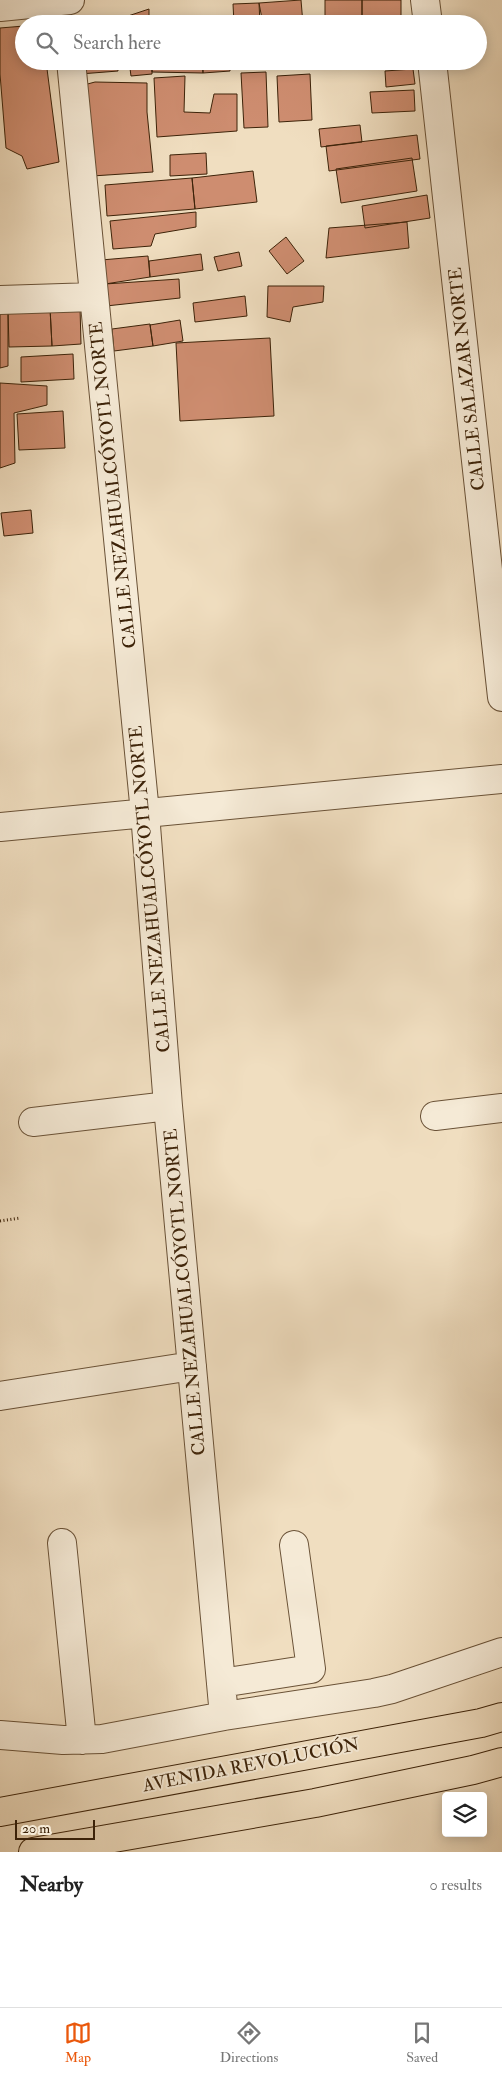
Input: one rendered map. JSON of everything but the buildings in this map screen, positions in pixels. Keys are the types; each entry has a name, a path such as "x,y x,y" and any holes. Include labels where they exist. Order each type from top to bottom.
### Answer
{"main road":[{"name":"AVENIDA REVOLUCIÓN","path":"0,1812 502,1717"},
{"path":"33,1852 315,1803 473,1770 502,1762"}],"street":[{"path":"65,0 67,15"},
{"path":"0,6 70,0"},
{"path":"425,0 427,15"},
{"name":"CALLE NEZAHUALCÓYOTL NORTE","path":"72,70 145,813 168,1106 224,1716"},
{"name":"CALLE SALAZAR NORTE","path":"433,70 502,697"},
{"path":"0,300 94,297"},
{"path":"0,826 502,779"},
{"path":"33,1122 168,1106"},
{"path":"435,1116 502,1108"},
{"path":"0,1396 192,1366"},
{"path":"62,1543 82,1740"},
{"path":"221,1683 311,1670 294,1545"},
{"path":"0,1735 62,1740 102,1739 224,1716 392,1689 502,1652"}],"path":[{"path":"0,1221 20,1218"}]}
